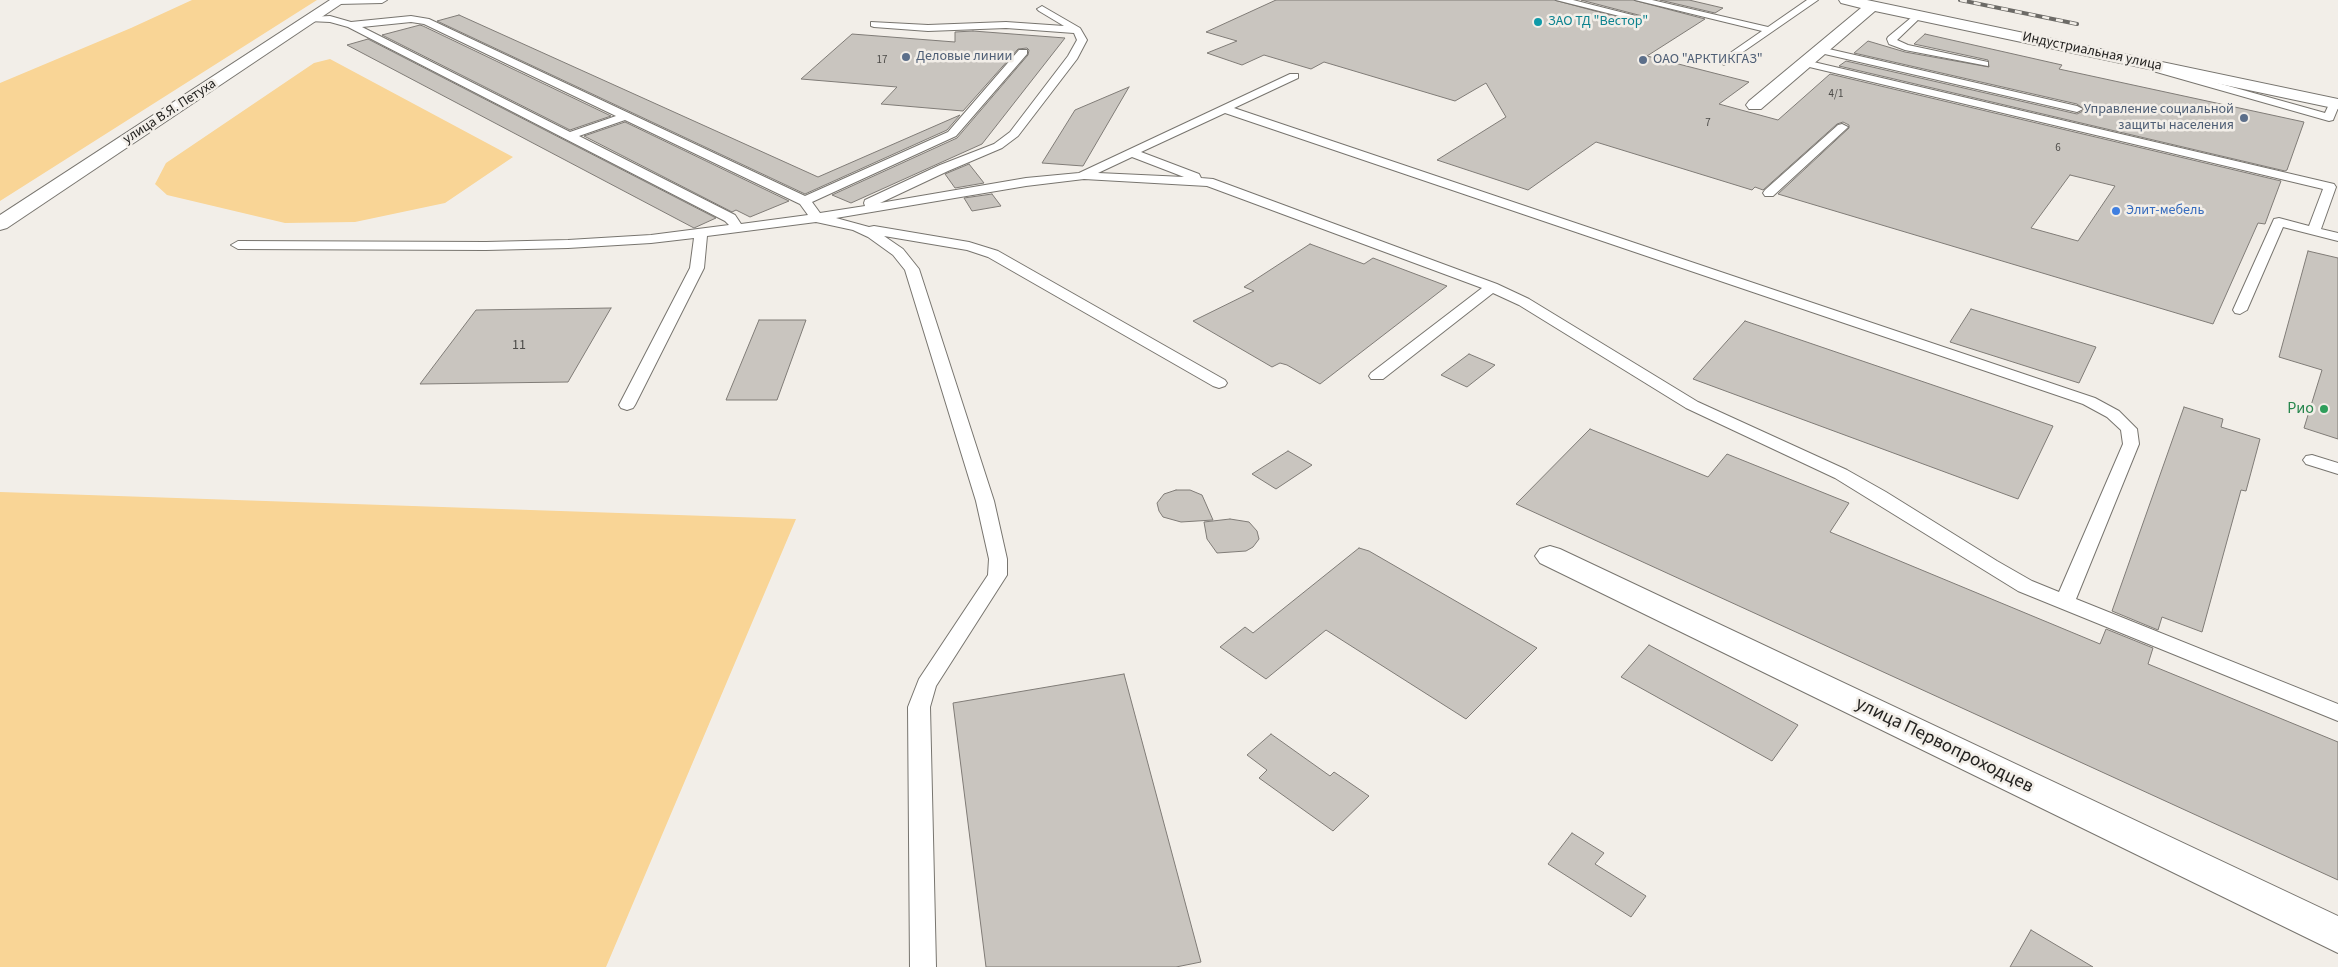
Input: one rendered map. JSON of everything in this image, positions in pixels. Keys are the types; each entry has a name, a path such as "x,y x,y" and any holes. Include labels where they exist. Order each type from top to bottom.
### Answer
{"street":[{"name":"Индустриальная улица","path":"1846,0 2336,104"},
{"name":"улица В.Я. Петуха","path":"0,224 339,1"},
{"path":"1755,106 1872,6"},
{"name":"улица Первопроходцев","path":"1550,556 2338,935"}],"lane":[{"path":"339,1 382,0"},
{"path":"1561,0 1639,18"},
{"path":"1640,0 1769,30"},
{"path":"1724,62 1813,0"},
{"path":"854,219 931,174 1006,141 1073,56 1082,40 1077,30 1042,9"},
{"path":"1918,15 1892,39 1893,42 1984,64"},
{"path":"312,19 330,19 351,25 730,218 738,229"},
{"path":"351,25 411,19 426,21 805,201 816,218"},
{"path":"874,24 928,28 1006,25 1077,30"},
{"path":"1820,50 2077,110"},
{"path":"805,201 952,134 1023,52"},
{"path":"1805,64 2330,187 2314,231"},
{"path":"1082,176 1294,76"},
{"path":"1225,109 2080,398 2113,414 2129,429 2131,444 2065,602"},
{"path":"569,136 626,116"},
{"path":"1769,193 1842,127"},
{"path":"1132,153 1492,287 1524,302 1692,405 1841,474 2025,586 2338,713"},
{"path":"238,245 568,244 701,234 816,218 854,219 1026,182 1082,176 1209,182"},
{"path":"854,219 930,241 969,246 994,254 1219,383"},
{"path":"854,219 887,242 912,269 985,501 998,559 997,575 926,685 919,707 923,967"},
{"path":"2240,310 2279,222 2338,237"},
{"path":"627,405 698,268 701,234"},
{"path":"1377,376 1492,287"},
{"path":"2312,460 2338,469"}],"shaded area":[{"path":"192,0 317,0 0,201 0,83"},
{"path":"330,59 513,157 445,203 355,222 285,223 167,195 155,184 166,163 314,63"},
{"path":"0,492 796,519 606,967 0,967"}],"building":[{"path":"1276,0 1554,0 1640,23 1646,17 1581,0 1633,0 1705,19 1647,56 1749,82 1719,104 1778,120 1830,74 2281,181 2265,224 2258,223 2213,324 1778,194 1849,128 1849,125 1843,122 1837,124 1763,190 1755,187 1752,190 1596,142 1528,190 1437,160 1506,117 1486,83 1455,101 1324,62 1311,69 1264,55 1242,65 1207,53 1237,41 1206,32","holes":["2070,175 2115,186 2078,241 2031,228"]},
{"path":"1660,0 1689,0 1723,8 1715,13"},
{"path":"459,15 818,177 960,115 947,130 805,194 437,21"},
{"path":"420,25 611,116 570,130 382,35"},
{"path":"973,31 1065,38 982,144 851,203 832,195 957,138 1028,55 1029,50 1027,48 1018,49 963,111 881,104 897,87 801,79 852,34 955,42 955,32"},
{"path":"1925,34 2062,65 2059,69 2304,122 2287,170 2285,171 1839,66 1846,61 2077,114 2085,110 2077,104 1854,53 1868,41 1905,52 1989,67 1988,60 1914,44"},
{"path":"368,39 716,218 694,228 347,45"},
{"path":"1129,87 1083,166 1042,163 1075,110"},
{"path":"625,122 789,201 750,217 736,210 732,212 584,136"},
{"path":"969,164 984,183 955,188 945,174"},
{"path":"992,194 1001,206 972,211 964,198"},
{"path":"1310,244 1364,264 1373,258 1447,286 1320,384 1287,365 1280,363 1272,367 1193,321 1254,291 1244,287"},
{"path":"2308,251 2338,258 2338,439 2304,428 2322,370 2279,357"},
{"path":"611,308 568,382 420,384 476,310"},
{"path":"1971,309 2096,347 2079,383 1950,342"},
{"path":"759,320 806,320 777,400 726,400"},
{"path":"1745,321 2053,426 2018,499 1693,379"},
{"path":"1469,354 1495,365 1467,387 1441,375"},
{"path":"2184,407 2223,419 2221,427 2260,439 2246,491 2241,490 2202,632 2162,617 2158,630 2112,611"},
{"path":"1590,429 1708,477 1727,454 1849,503 1830,532 2100,644 2106,629 2153,648 2148,664 2338,742 2338,880 1516,504"},
{"path":"1288,451 1312,465 1276,489 1252,474"},
{"path":"1176,490 1190,490 1202,495 1213,520 1181,522 1163,517 1157,503 1164,494"},
{"path":"1230,519 1249,522 1257,531 1259,539 1253,547 1246,551 1217,553 1207,539 1204,522"},
{"path":"1359,548 1369,551 1537,648 1466,719 1326,630 1266,679 1220,647 1245,627 1253,633"},
{"path":"1649,645 1798,725 1772,761 1621,677"},
{"path":"1124,674 1201,962 1176,967 986,967 953,703"},
{"path":"1271,734 1330,776 1334,772 1369,796 1333,831 1259,778 1267,770 1247,755"},
{"path":"1572,833 1604,853 1595,864 1646,896 1631,917 1548,864"},
{"path":"2031,930 2093,967 2010,967"}],"railway":[{"path":"1960,0 2077,24"}],"place":[{"name":"ЗАО ТД \"Вестор\"","path":"1538,22"},
{"name":"Деловые линии","path":"906,57"},
{"name":"ОАО \"АРКТИКГАЗ\"","path":"1643,60"},
{"name":"Управление социальной защиты населения","path":"2244,118"},
{"name":"Элит-мебель","path":"2116,211"},
{"name":"Рио","path":"2324,409"}]}
